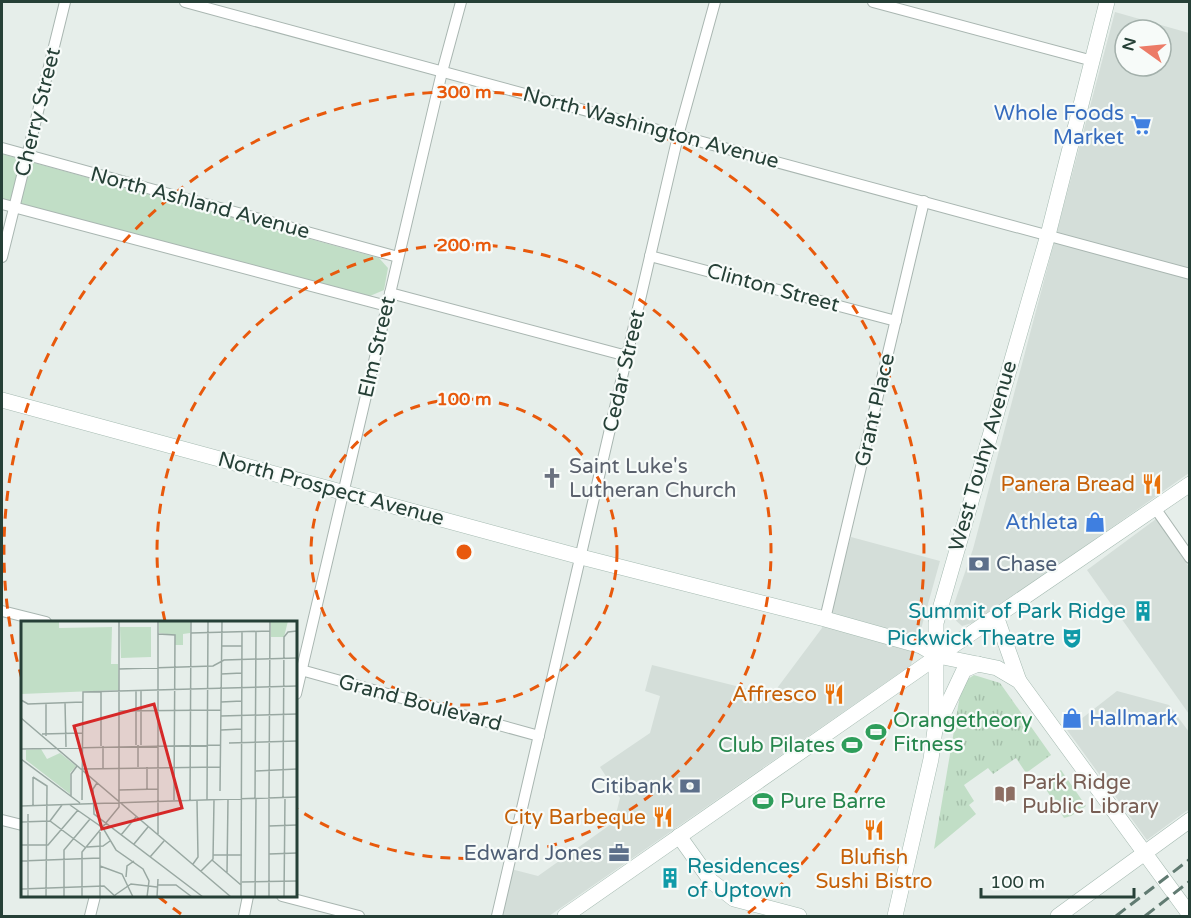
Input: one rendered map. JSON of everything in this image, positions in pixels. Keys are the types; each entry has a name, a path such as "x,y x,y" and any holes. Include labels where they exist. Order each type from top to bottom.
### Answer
{"main road":[{"name":"West Touhy Avenue","path":"895,916 932,759 938,656 936,623 1048,235 1107,2"},
{"name":"North Prospect Avenue","path":"2,400 343,493 825,619 921,646 938,656 1007,672 1019,681"},
{"path":"565,916 1190,484"},
{"path":"996,616 1019,681 1185,912"},
{"path":"935,731 957,680 964,670 978,664"},
{"path":"1059,916 1190,820"},
{"path":"679,836 711,881 734,899 799,916"}],"street":[{"name":"Cherry Street","path":"2,257 65,2"},
{"name":"North Washington Avenue","path":"185,2 1190,274"},
{"name":"Elm Street","path":"297,687 442,72 461,2"},
{"name":"Cedar Street","path":"498,916 678,136 715,2"},
{"path":"873,2 1092,61"},
{"name":"North Ashland Avenue","path":"2,148 398,257"},
{"name":"Grant Place","path":"825,619 924,201"},
{"path":"2,204 387,306"},
{"name":"Clinton Street","path":"650,256 896,321"},
{"path":"390,293 627,356"},
{"path":"1155,508 1190,558"},
{"path":"2,611 42,621"},
{"name":"Grand Boulevard","path":"301,670 539,736"},
{"path":"2,820 21,825"},
{"path":"90,916 95,897"},
{"path":"244,916 249,897"},
{"path":"286,897 359,916"}],"shaded area":[{"path":"1115,12 1136,18 1113,18"},
{"path":"1113,20 1113,78 1173,78 1173,28 1189,33 1189,473 979,621 962,626 953,618 953,607 973,549"},
{"name":"Summit of Park Ridge","path":"1156,519 1189,567 1189,714 1087,570"},
{"path":"851,537 940,561 911,665 549,916 495,916 507,868 538,876 614,822 620,798 600,767 650,733 660,696 645,691 652,665 772,695 822,628"},
{"path":"1117,691 1169,705 1189,732 1189,809 1147,840 1067,730"}],"green space":[{"path":"2,154 379,258 388,268 384,290 370,296 2,199"},
{"path":"974,675 1000,683 1051,755 1026,773 1016,758 993,774 988,768 964,785 974,801 969,805 976,814 934,849 962,683"},
{"path":"1061,770 1086,806 1064,818 1042,783"}],"railway":[{"path":"1116,916 1190,859"},
{"path":"1145,916 1190,881"}],"place":[{"name":"Whole Foods Market","path":"1141,125"},
{"name":"Saint Luke's Lutheran Church","path":"552,478"},
{"name":"Panera Bread","path":"1152,484"},
{"name":"Athleta","path":"1095,522"},
{"name":"Chase","path":"979,564"},
{"name":"Summit of Park Ridge","path":"1143,611"},
{"name":"Pickwick Theatre","path":"1072,638"},
{"name":"Affresco","path":"834,694"},
{"name":"Hallmark","path":"1072,718"},
{"name":"Orangetheory Fitness","path":"876,732"},
{"name":"Club Pilates","path":"852,745"},
{"name":"Citibank","path":"690,786"},
{"name":"Park Ridge Public Library","path":"1005,794"},
{"name":"Pure Barre","path":"763,801"},
{"name":"City Barbeque","path":"663,817"},
{"name":"Blufish Sushi Bistro","path":"874,830"},
{"name":"Edward Jones","path":"619,853"},
{"name":"Residences of Uptown","path":"670,878"}]}
